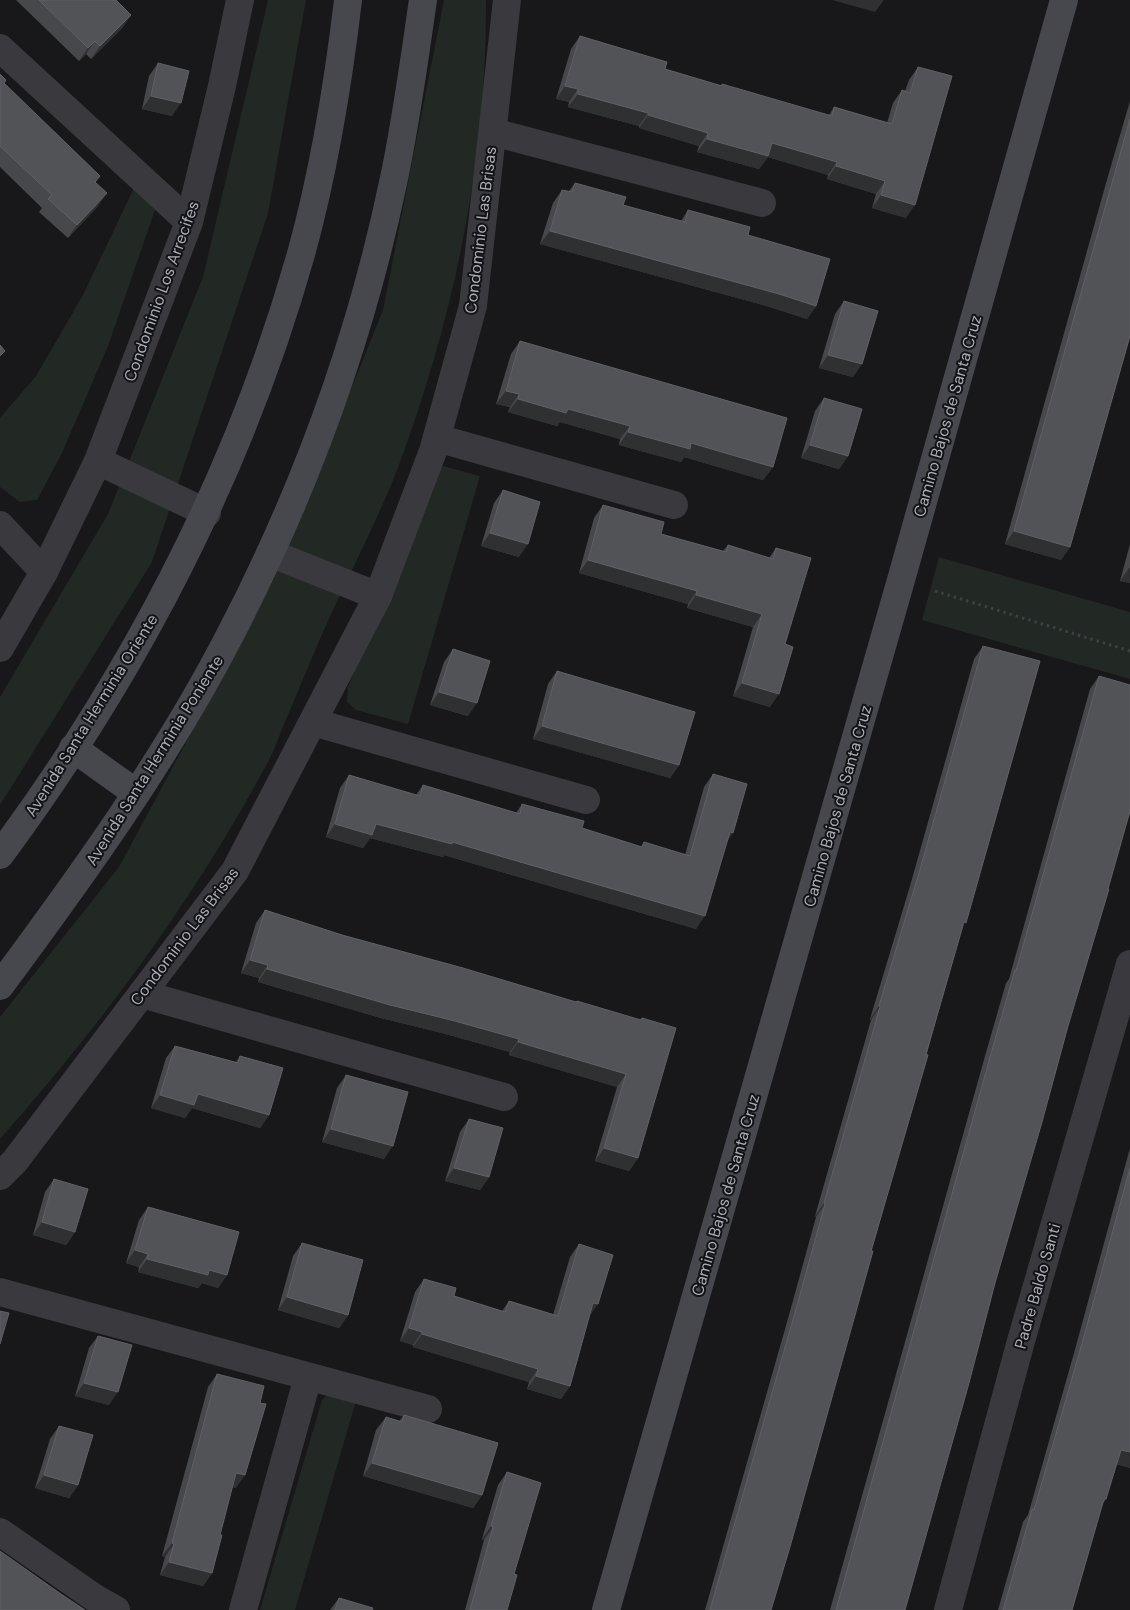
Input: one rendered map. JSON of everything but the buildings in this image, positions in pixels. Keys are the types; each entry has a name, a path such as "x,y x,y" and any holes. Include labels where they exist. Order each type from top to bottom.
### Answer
{"street":[{"name":"Condominio Los Arrecifes","path":"0,648 44,572 98,461 189,222 222,86 240,0"},
{"name":"Avenida Santa Herminia Oriente","path":"0,855 23,824 127,664 166,594 206,513 243,428 275,341 302,252 323,163 339,72 348,0"},
{"name":"Avenida Santa Herminia Poniente","path":"0,986 78,882 185,716 225,644 270,553 308,463 342,372 370,279 393,184 411,88 422,0"},
{"name":"Condominio Las Brisas","path":"0,1176 14,1161 235,871 378,596 437,438 472,306 507,0"},
{"name":"Camino Bajos de Santa Cruz","path":"606,1610 902,580 1064,0"},
{"path":"0,48 189,222"},
{"path":"493,132 762,203"},
{"path":"437,438 674,505"},
{"path":"98,461 206,513"},
{"path":"0,525 44,572"},
{"path":"270,553 378,596"},
{"path":"313,722 586,800"},
{"path":"73,748 136,793"},
{"name":"Padre Baldo Santi","path":"948,1610 1021,1341 1130,964"},
{"path":"142,994 504,1097"},
{"path":"0,1292 428,1409"},
{"path":"243,1610 308,1377"},
{"path":"0,1532 95,1598 116,1610"}],"path":[{"path":"902,580 1130,651"}],"shaded area":[{"path":"268,0 306,0 268,213 152,562 0,805 0,697 108,514 203,277"},
{"path":"444,0 486,0 485,60 481,119 463,237 451,295 419,409 392,484 321,636 271,756 240,812 178,910 111,1005 0,1139 0,1017 119,867 274,579 383,310"},
{"path":"134,188 155,210 108,346 62,453 37,500 20,502 0,487 0,418 36,376 83,295"},
{"path":"443,466 480,476 408,724 356,710 347,702 348,687 433,479"},
{"path":"939,557 1130,612 1130,679 922,620"},
{"path":"331,1391 356,1401 295,1610 260,1610 322,1400"}]}
